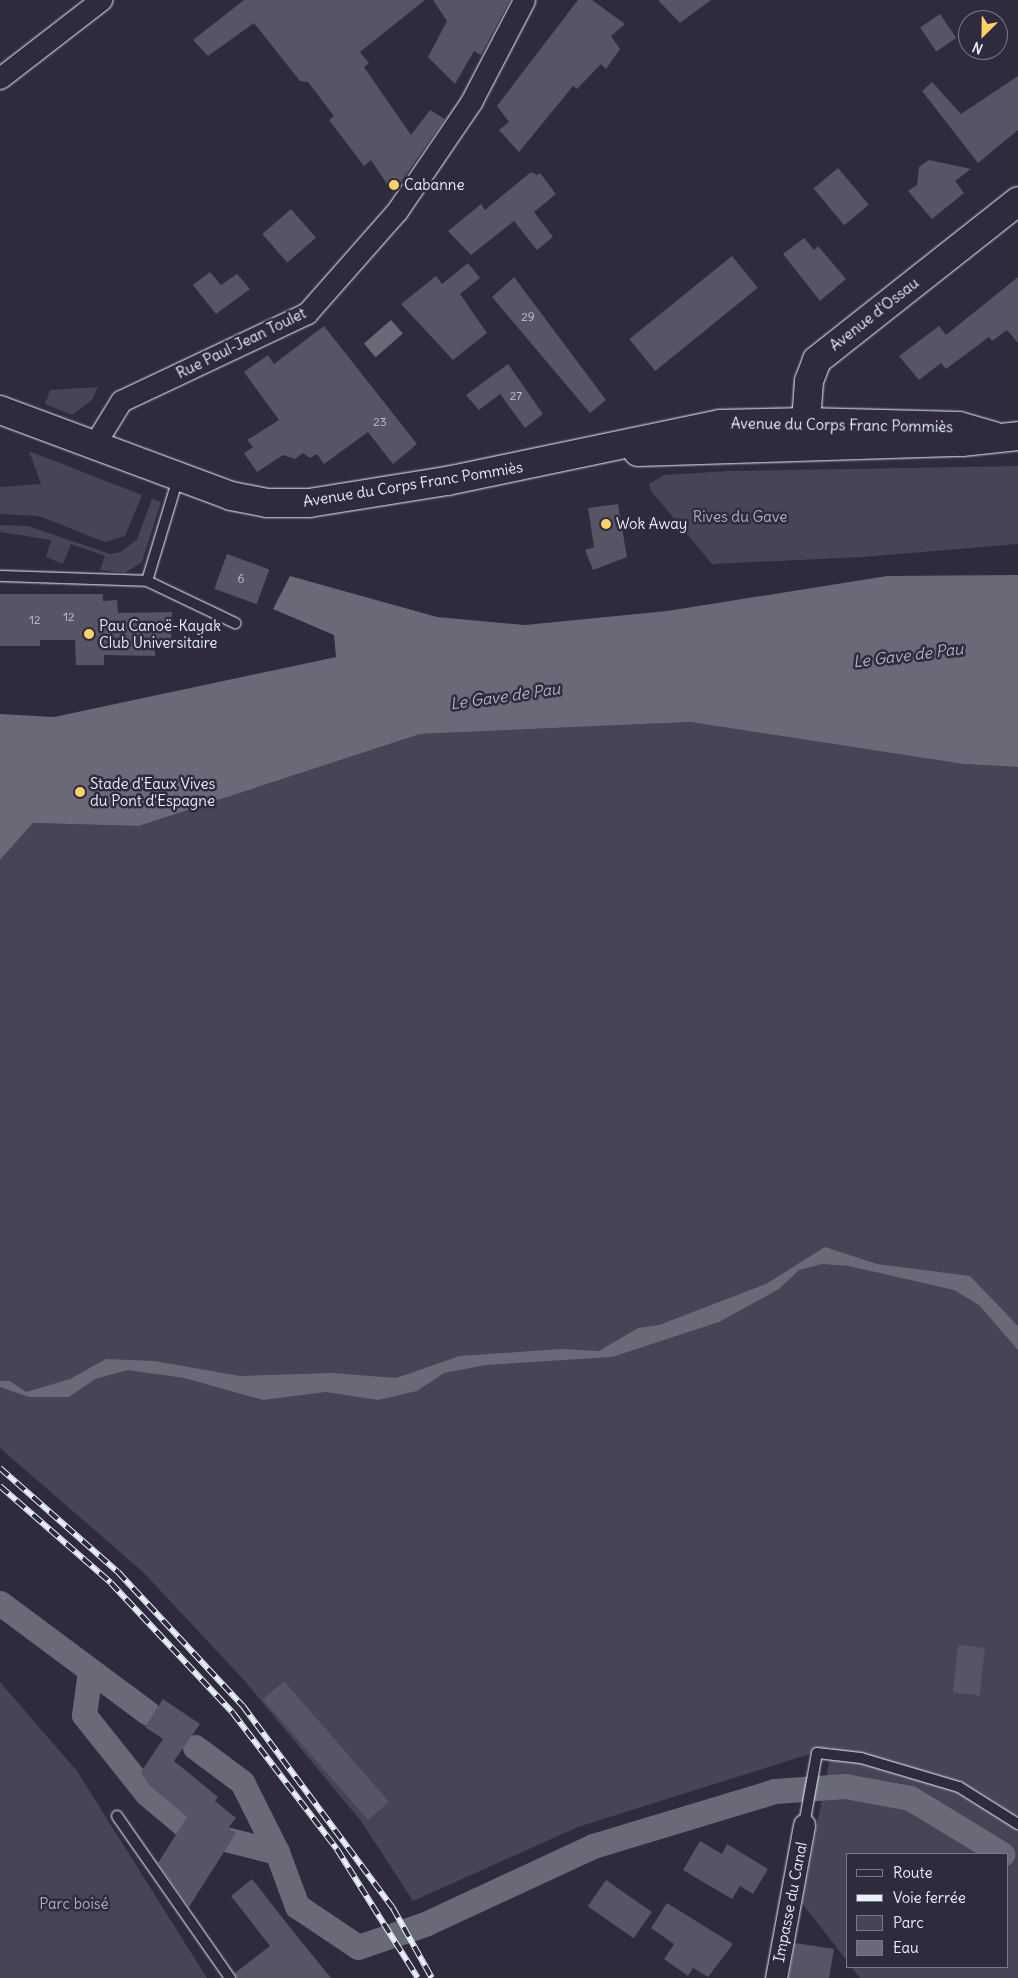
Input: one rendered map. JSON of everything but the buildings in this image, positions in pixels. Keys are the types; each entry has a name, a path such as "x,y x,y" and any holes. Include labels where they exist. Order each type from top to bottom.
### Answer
{"main road":[{"name":"Avenue d'Ossau","path":"806,422 809,381 817,360 1018,201"},
{"name":"Avenue du Corps Franc Pommiès","path":"0,410 231,496 268,503 309,503 601,450 720,424 806,422 959,426 1006,436"},
{"path":"768,448 806,422"},
{"name":"Avenue du Corps Franc Pommiès","path":"601,450 652,453 962,442 1006,436"}],"street":[{"path":"0,78 101,0"},
{"name":"Rue Paul-Jean Toulet","path":"94,445 121,401 307,313 397,211 471,102 524,0"},
{"name":"Impasse du Canal","path":"776,1978 804,1825"}],"lane":[{"path":"147,581 178,477"},
{"path":"0,576 147,581 235,623"},
{"path":"804,1825 817,1753 861,1758 960,1787 1018,1824"},
{"path":"116,1816 230,1978"}],"green space":[{"path":"98,387 92,400 72,415 45,404 50,390"},
{"path":"29,451 142,495 125,536 105,542 39,516 0,514 0,487 41,484"},
{"name":"Rives du Gave","path":"1018,466 1018,544 863,557 712,564 651,491 649,484 664,475 728,471"},
{"path":"152,499 161,502 142,562 125,573 100,570 105,556 71,544 63,564 46,557 51,540 0,532 0,525 28,526 110,554 121,552 137,539"},
{"path":"690,722 963,764 1018,767 1018,1978 860,1978 852,1968 1008,1968 1008,1853 846,1853 846,1960 802,1903 832,1747 578,1827 413,1901 361,1821 243,1679 143,1572 0,1448 0,860 33,823 139,826 420,734"},
{"name":"Parc boisé","path":"0,1682 77,1771 207,1978 0,1978"}],"water":[{"path":"391,320 403,334 376,357 364,344"},
{"name":"Le Gave de Pau","path":"1018,575 1018,767 963,764 690,722 420,734 139,826 33,823 0,860 0,714 54,717 336,657 334,635 273,609 290,576 437,617 525,625 667,611 887,576"},
{"path":"825,1247 877,1264 970,1276 1018,1326 1018,1350 979,1305 954,1290 849,1266 822,1264 799,1270 779,1289 719,1322 612,1357 486,1365 444,1373 417,1391 378,1400 326,1392 263,1400 184,1378 128,1370 95,1379 69,1397 29,1397 0,1387 0,1381 10,1381 26,1392 70,1379 106,1359 154,1361 240,1376 332,1373 396,1378 460,1356 561,1349 599,1351 638,1328 659,1325 766,1284"}],"waterway":[{"path":"0,1603 148,1713"},
{"path":"90,1671 84,1715 147,1794 190,1830 277,1852"},
{"path":"195,1747 242,1782 277,1852 297,1906 358,1947 425,1924 593,1846 775,1791 845,1786 910,1798 1000,1853"}],"railway":[{"path":"0,1468 118,1572 243,1706 393,1908 432,1978"},
{"path":"0,1486 111,1583 233,1713 337,1849 418,1978"}],"place":[{"name":"Cabanne","path":"394,185"},
{"name":"Wok Away","path":"606,524"},
{"name":"Pau Canoë-Kayak Club Universitaire","path":"89,634"},
{"name":"Stade d'Eaux Vives du Pont d'Espagne","path":"80,792"}]}
